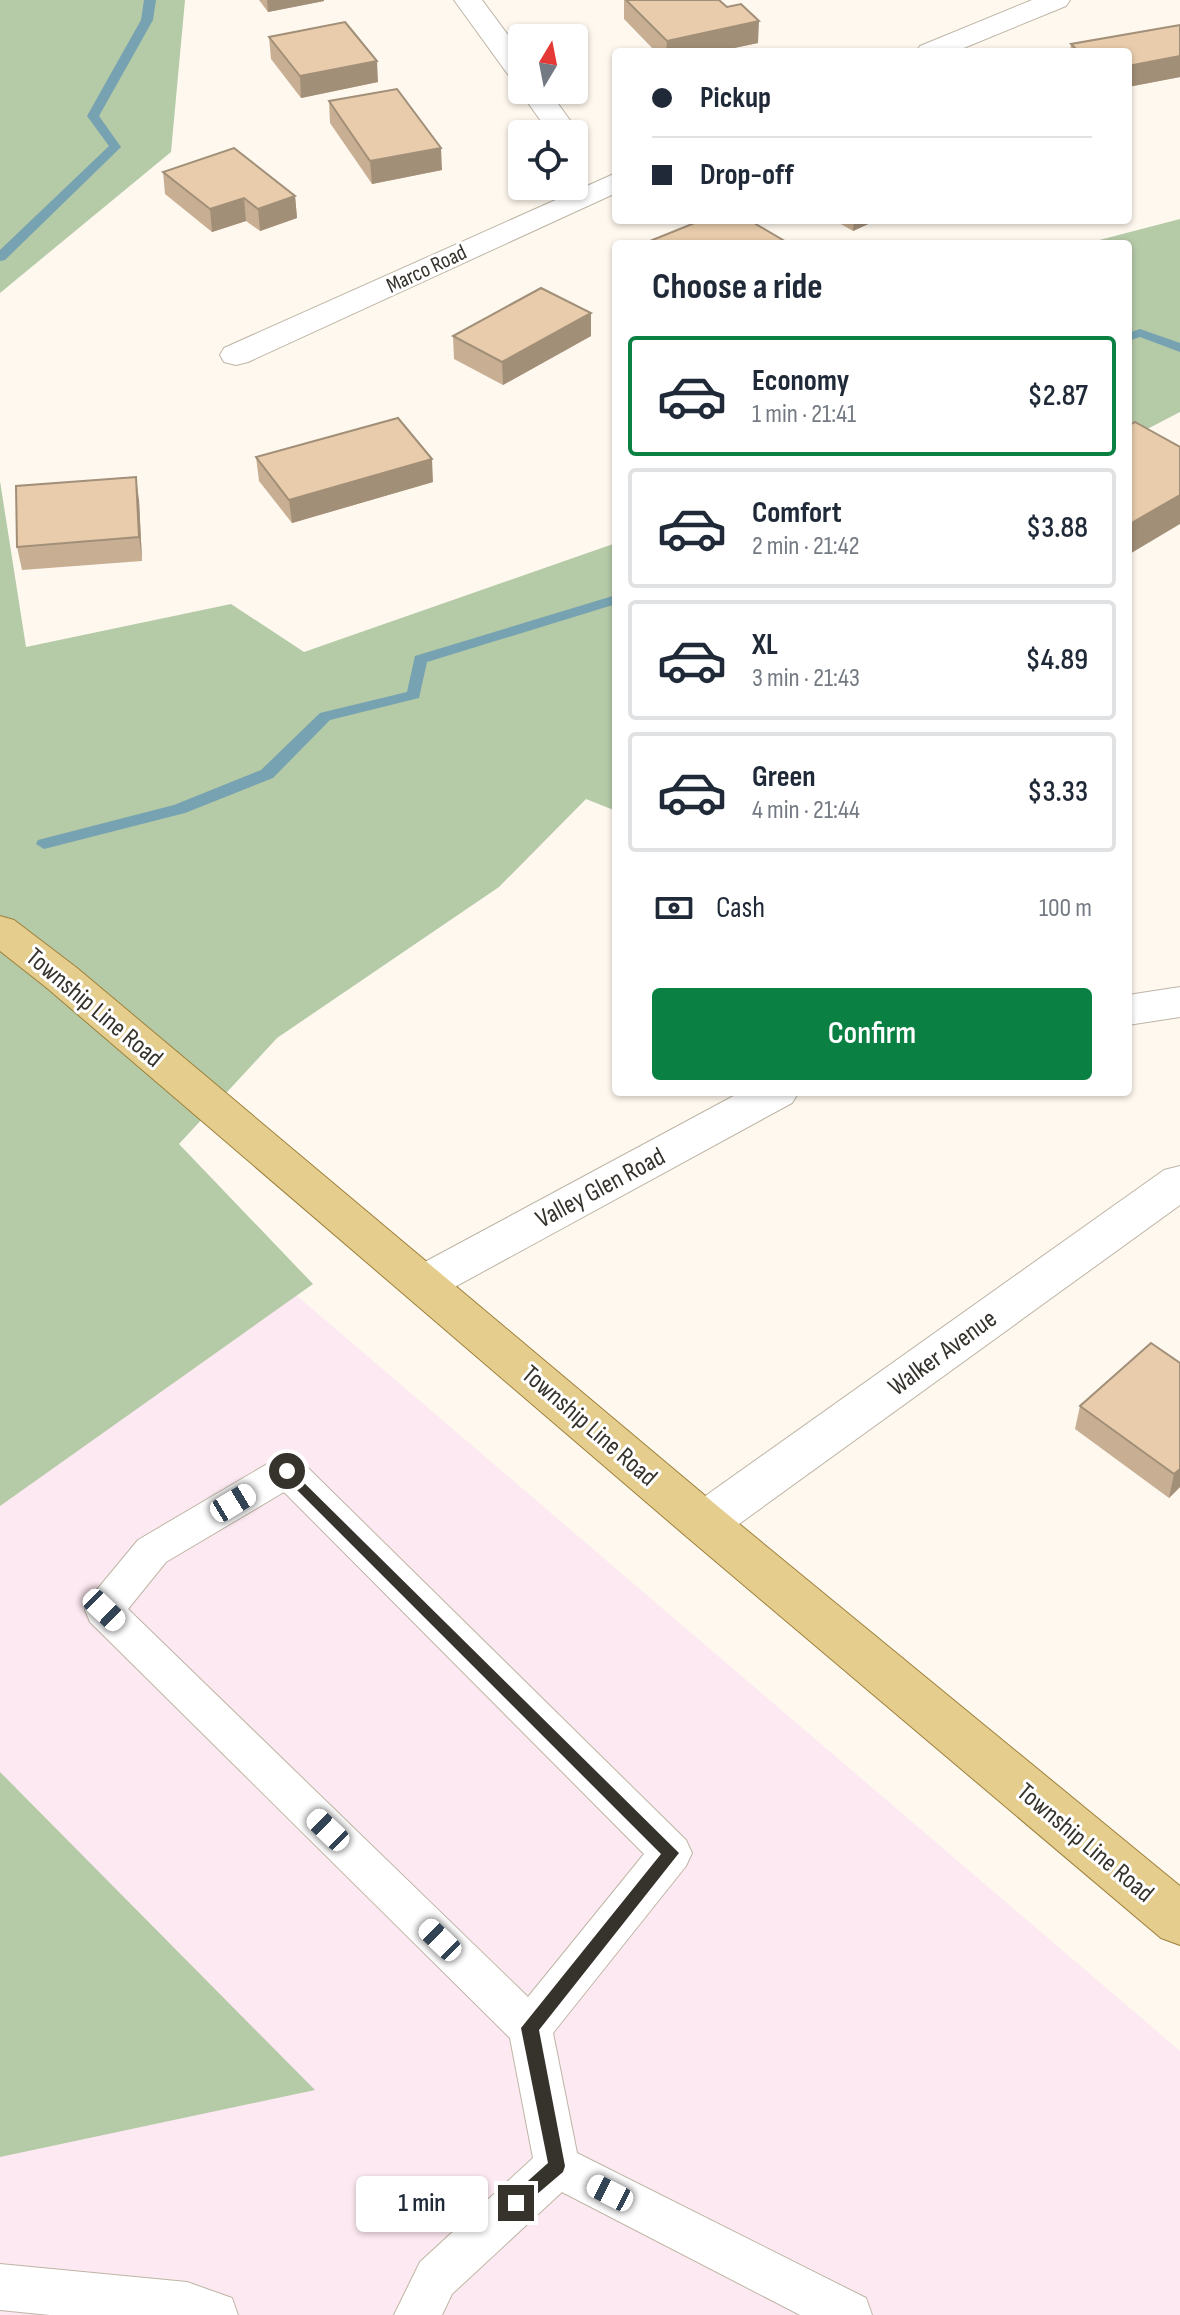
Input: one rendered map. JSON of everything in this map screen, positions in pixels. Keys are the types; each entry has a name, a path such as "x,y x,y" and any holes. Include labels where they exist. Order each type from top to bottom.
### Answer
{"main road":[{"name":"Township Line Road","path":"0,930 74,988 704,1523 1180,1920"}],"street":[{"path":"468,0 508,55"},
{"path":"940,48 1056,0"},
{"path":"544,104 556,120"},
{"name":"Marco Road","path":"236,355 519,200"},
{"path":"1132,1009 1180,1002"},
{"name":"Valley Glen Road","path":"424,1283 770,1096"},
{"name":"Walker Avenue","path":"704,1523 1180,1182"}],"lane":[{"path":"530,2028 671,1853 287,1471 152,1551 104,1610 530,2028 557,2166"},
{"path":"417,2315 436,2278 557,2166"},
{"path":"557,2166 849,2315"},
{"path":"0,2287 187,2305 215,2315"}],"shaded area":[{"path":"179,1195 1180,2051 1180,2315 0,2315 0,1411"}],"green space":[{"path":"0,0 185,0 171,152 0,293"},
{"path":"1180,219 1180,412 1132,437 1132,240 1099,240"},
{"path":"0,481 26,647 231,604 304,652 612,544 612,809 586,799 499,887 277,1038 179,1144 313,1284 0,1506"},
{"path":"0,1772 315,2090 0,2157"}],"building":[{"path":"626,0 719,0 727,7 741,4 759,21 667,41"},
{"path":"345,22 377,61 300,76 269,37"},
{"path":"1180,25 1180,56 1132,65 1132,48 1075,48 1071,44"},
{"path":"397,89 441,148 370,161 329,101"},
{"path":"234,148 295,196 258,209 244,198 210,209 163,172"},
{"path":"692,224 756,224 783,240 652,240"},
{"path":"541,288 591,313 502,362 453,336"},
{"path":"398,418 432,459 289,500 256,457"},
{"path":"1135,422 1180,447 1180,495 1132,523 1132,424"},
{"path":"136,477 139,537 17,547 16,486"},
{"path":"1151,1343 1180,1363 1180,1469 1174,1474 1080,1406"}],"waterway":[{"path":"0,257 115,147 93,116 147,20 150,0"},
{"path":"1132,336 1140,333 1180,348"},
{"path":"44,844 179,809 267,774 325,716 414,695 420,659 612,600"}],"route":[{"path":"287,1471 671,1853 530,2028 557,2166 516,2203"}]}
